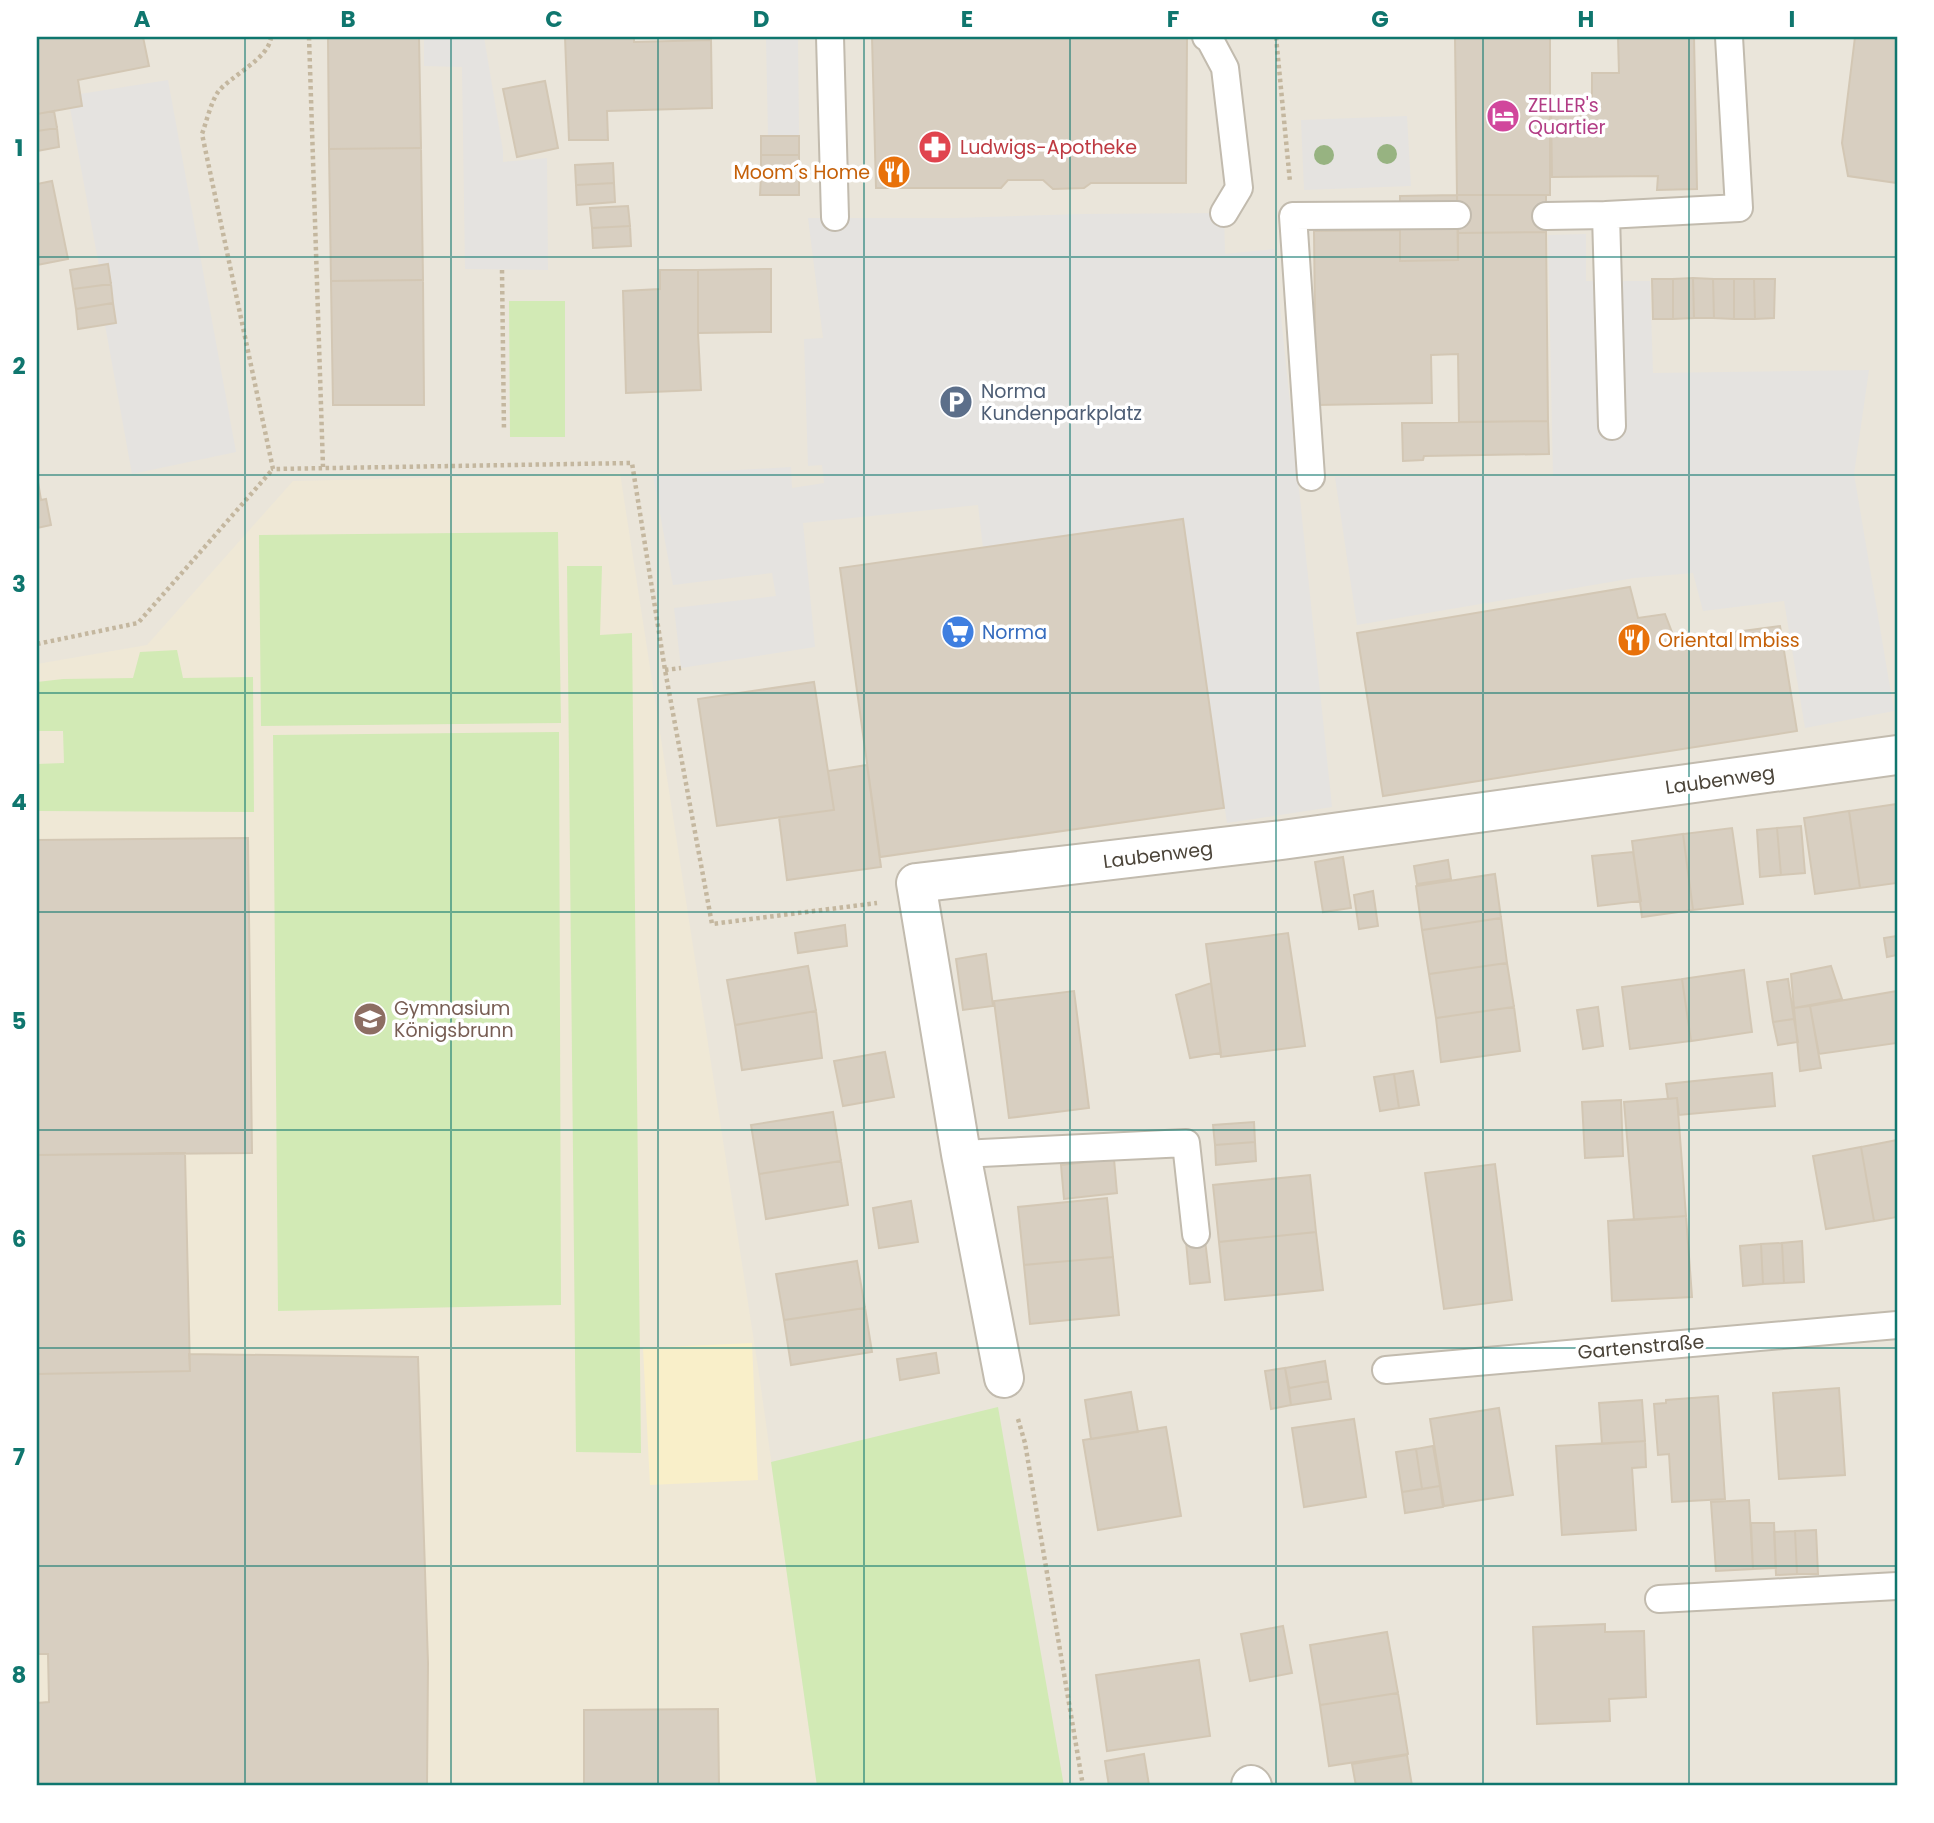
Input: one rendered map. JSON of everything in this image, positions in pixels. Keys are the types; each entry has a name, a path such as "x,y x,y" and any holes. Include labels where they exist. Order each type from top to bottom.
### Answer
{"street":[{"name":"Laubenweg","path":"916,883 1282,841 1897,755"},
{"path":"916,883 961,1154 1004,1378"}],"lane":[{"path":"830,37 835,217"},
{"path":"1206,37 1225,68 1239,188 1223,213"},
{"path":"1546,215 1606,215 1739,208 1730,37"},
{"path":"1311,477 1293,216 1457,215"},
{"path":"1606,215 1612,426"},
{"path":"961,1154 1186,1143 1196,1234"},
{"name":"Gartenstraße","path":"1385,1370 1897,1325"},
{"path":"1659,1598 1897,1586"}],"path":[{"path":"271,37 271,43 250,65 218,92 202,134 273,469"},
{"path":"309,37 323,467"},
{"path":"1276,37 1293,216"},
{"path":"502,270 504,431"},
{"path":"37,644 138,623 273,469 632,463 665,670 712,924 894,901 916,883"},
{"path":"665,670 681,668"},
{"path":"1004,1378 1026,1443 1083,1786"}],"shaded area":[{"path":"37,37 1897,37 1897,1786 37,1786"},
{"path":"424,37 484,37 503,162 547,158 548,270 465,269 462,67 424,66"},
{"path":"766,37 798,37 799,136 768,136"},
{"path":"168,80 236,452 132,474 105,325 116,323 108,265 99,266 70,108 82,106 80,94"},
{"path":"1407,116 1411,186 1304,190 1301,120"},
{"path":"1224,213 1225,254 1274,249 1332,807 1227,823 1183,519 983,548 978,505 803,523 815,647 681,668 674,608 776,596 772,573 673,585 653,475 791,467 792,488 824,483 822,465 808,466 804,339 823,338 808,218"},
{"path":"1586,234 1586,281 1650,281 1653,373 1869,370 1854,474 1894,711 1805,728 1784,601 1703,611 1693,573 1634,578 1357,625 1335,477 1553,476 1548,235"},
{"name":"Gymnasium Königsbrunn","path":"620,473 759,1374 817,1786 37,1786 37,664 147,645 293,481"}],"green space":[{"path":"509,301 565,301 565,437 510,437"},
{"path":"558,532 561,723 261,726 259,535"},
{"path":"567,566 602,566 600,635 632,633 641,1453 576,1452"},
{"path":"177,650 183,678 253,677 254,812 37,811 37,764 64,763 63,731 37,731 37,682 133,678 140,652"},
{"path":"559,732 561,1305 278,1311 273,735"},
{"path":"998,1407 1064,1786 817,1786 771,1462"}],"sand":[{"path":"752,1343 758,1480 650,1485 643,1348"}],"building":[{"path":"37,37 143,37 149,66 78,80 82,106 37,114"},
{"path":"328,37 419,37 421,148 329,149"},
{"path":"565,37 634,37 634,42 711,40 712,108 607,111 608,140 569,140"},
{"path":"872,37 1187,37 1186,183 1091,183 1084,188 1053,189 1043,180 1008,180 1001,188 876,188"},
{"name":"ZELLER's Quartier","path":"1455,37 1550,37 1550,195 1457,195"},
{"path":"1618,37 1694,37 1697,189 1657,190 1658,176 1552,177 1551,108 1592,107 1592,73 1619,73"},
{"path":"1855,37 1897,37 1897,183 1848,176 1842,143"},
{"path":"545,81 558,148 517,157 503,89"},
{"path":"54,111 57,128 37,131 37,114"},
{"path":"57,128 59,147 37,151 37,131"},
{"path":"761,136 799,136 799,155 761,155"},
{"path":"421,148 423,280 331,281 329,149"},
{"path":"761,155 799,155 799,175 761,175"},
{"path":"613,163 614,183 576,185 575,165"},
{"path":"761,175 799,175 799,195 760,195"},
{"path":"52,181 68,259 37,265 37,184"},
{"path":"614,183 615,202 577,205 576,185"},
{"path":"1457,195 1458,260 1400,261 1400,196"},
{"path":"1457,195 1546,195 1546,232 1458,233"},
{"path":"628,206 630,226 592,228 590,208"},
{"path":"630,226 631,246 593,248 592,228"},
{"path":"1400,230 1400,261 1458,260 1458,233 1546,232 1548,421 1459,422 1458,354 1431,355 1432,403 1316,405 1314,231"},
{"path":"108,264 111,284 73,289 70,270"},
{"path":"771,269 771,332 698,333 698,270"},
{"path":"660,270 698,270 701,390 626,393 623,291 660,289"},
{"path":"1693,278 1713,279 1714,318 1694,318"},
{"path":"1693,278 1694,318 1673,319 1673,279"},
{"path":"1652,279 1673,279 1673,319 1653,319"},
{"path":"1713,279 1734,279 1734,319 1714,318"},
{"path":"1734,279 1754,279 1755,319 1734,319"},
{"path":"1754,279 1775,279 1774,318 1755,319"},
{"path":"423,280 424,405 333,405 331,281"},
{"path":"111,284 113,303 76,309 73,289"},
{"path":"113,303 116,323 78,329 76,309"},
{"path":"1548,421 1549,454 1424,456 1423,460 1403,461 1402,423"},
{"path":"37,476 41,500 46,499 51,525 37,528"},
{"path":"1183,519 1224,808 880,857 840,568"},
{"path":"1630,587 1638,618 1665,614 1675,640 1780,626 1797,731 1383,796 1357,633"},
{"path":"814,682 834,810 717,826 698,699"},
{"path":"867,765 881,867 787,880 779,817 834,810 828,771"},
{"path":"1897,804 1897,883 1860,888 1849,811"},
{"path":"1849,811 1860,888 1815,894 1804,818"},
{"path":"1801,826 1805,873 1781,875 1777,828"},
{"path":"1732,828 1743,904 1693,910 1683,834"},
{"path":"1777,828 1781,875 1760,877 1757,830"},
{"path":"1683,834 1693,910 1642,917 1632,841"},
{"path":"248,838 252,1153 37,1155 37,840"},
{"path":"1633,852 1641,901 1598,906 1592,856"},
{"path":"1343,857 1351,908 1323,912 1315,862"},
{"path":"1448,860 1451,879 1417,884 1414,866"},
{"path":"1495,874 1501,918 1422,930 1416,886"},
{"path":"1373,891 1378,926 1359,929 1354,895"},
{"path":"1501,918 1507,963 1429,974 1422,930"},
{"path":"845,925 847,946 798,953 795,933"},
{"path":"1288,933 1305,1046 1221,1057 1206,944"},
{"path":"1897,936 1897,955 1887,957 1884,938"},
{"path":"986,954 993,1006 963,1010 956,959"},
{"path":"1507,963 1514,1007 1436,1018 1429,974"},
{"path":"808,966 816,1011 735,1025 727,980"},
{"path":"1831,966 1842,999 1794,1008 1791,974"},
{"path":"1744,970 1752,1032 1691,1041 1682,979"},
{"path":"1682,979 1691,1041 1630,1049 1622,987"},
{"path":"1788,979 1794,1019 1773,1022 1767,982"},
{"path":"1211,983 1221,1053 1190,1058 1176,995"},
{"path":"1074,991 1089,1108 1009,1118 994,1001"},
{"path":"1897,991 1897,1043 1819,1054 1810,1006"},
{"path":"1810,1006 1821,1068 1800,1071 1794,1008"},
{"path":"1514,1007 1520,1051 1441,1062 1436,1018"},
{"path":"1598,1007 1603,1046 1583,1049 1577,1010"},
{"path":"816,1011 822,1058 742,1070 735,1025"},
{"path":"1794,1019 1798,1042 1778,1045 1773,1022"},
{"path":"885,1052 894,1097 843,1106 834,1061"},
{"path":"1413,1071 1419,1105 1399,1108 1394,1074"},
{"path":"1772,1073 1775,1106 1679,1115 1677,1098 1668,1099 1666,1084"},
{"path":"1394,1074 1399,1108 1380,1111 1374,1077"},
{"path":"1677,1098 1686,1216 1634,1220 1624,1102"},
{"path":"1621,1100 1623,1156 1585,1158 1582,1102"},
{"path":"833,1112 841,1161 759,1174 751,1125"},
{"path":"1254,1122 1255,1142 1215,1145 1213,1125"},
{"path":"1897,1140 1897,1217 1874,1221 1861,1147"},
{"path":"1255,1142 1256,1161 1216,1165 1215,1145"},
{"path":"1861,1147 1874,1221 1826,1229 1813,1156"},
{"path":"185,1153 190,1371 37,1374 37,1155"},
{"path":"1114,1159 1117,1193 1064,1199 1061,1165"},
{"path":"841,1161 848,1205 766,1219 759,1174"},
{"path":"1495,1164 1512,1300 1444,1309 1425,1173"},
{"path":"1310,1175 1316,1232 1219,1242 1213,1185"},
{"path":"1107,1198 1113,1257 1024,1265 1018,1207"},
{"path":"911,1201 918,1242 879,1248 873,1208"},
{"path":"1686,1216 1692,1297 1612,1301 1608,1221"},
{"path":"1316,1232 1323,1290 1225,1300 1219,1242"},
{"path":"1205,1240 1210,1282 1190,1284 1186,1242"},
{"path":"1802,1241 1804,1282 1784,1283 1782,1243"},
{"path":"1782,1243 1784,1283 1763,1284 1761,1244"},
{"path":"1761,1244 1763,1284 1743,1286 1740,1246"},
{"path":"1113,1257 1119,1315 1030,1324 1024,1265"},
{"path":"857,1261 865,1308 784,1320 776,1274"},
{"path":"865,1308 872,1352 791,1365 784,1320"},
{"path":"936,1353 939,1373 900,1380 897,1359"},
{"path":"189,1354 418,1357 428,1663 427,1786 37,1786 37,1703 49,1702 48,1654 37,1654 37,1374 190,1371"},
{"path":"1325,1361 1328,1381 1289,1388 1285,1368"},
{"path":"1285,1368 1291,1405 1271,1409 1265,1371"},
{"path":"1328,1381 1331,1399 1291,1405 1289,1388"},
{"path":"1839,1388 1845,1475 1779,1479 1773,1393"},
{"path":"1131,1392 1138,1432 1091,1439 1085,1400"},
{"path":"1718,1396 1725,1499 1672,1502 1669,1454 1658,1455 1654,1404 1666,1403 1666,1400"},
{"path":"1642,1400 1645,1441 1602,1444 1599,1403"},
{"path":"1499,1408 1513,1495 1444,1506 1430,1419"},
{"path":"1354,1419 1366,1497 1304,1507 1292,1428"},
{"path":"1166,1427 1181,1516 1098,1530 1083,1440"},
{"path":"1645,1441 1646,1467 1632,1468 1636,1530 1562,1535 1556,1446"},
{"path":"1433,1446 1440,1486 1422,1489 1416,1449"},
{"path":"1416,1449 1422,1489 1402,1492 1396,1452"},
{"path":"1440,1486 1443,1507 1405,1513 1402,1492"},
{"path":"1749,1500 1753,1569 1716,1571 1711,1502"},
{"path":"1751,1523 1774,1523 1776,1568 1753,1569"},
{"path":"1816,1530 1818,1574 1797,1574 1795,1531"},
{"path":"1795,1531 1797,1574 1776,1575 1774,1532"},
{"path":"1605,1624 1605,1632 1644,1631 1646,1697 1609,1699 1610,1721 1537,1724 1533,1627"},
{"path":"1283,1626 1292,1673 1250,1681 1241,1634"},
{"path":"1387,1632 1398,1693 1320,1705 1310,1645"},
{"path":"1199,1660 1210,1736 1107,1751 1096,1675"},
{"path":"1398,1693 1408,1754 1329,1766 1320,1705"},
{"path":"718,1709 719,1786 584,1786 584,1710"},
{"path":"1144,1754 1149,1785 1109,1786 1105,1761"},
{"path":"1407,1755 1412,1786 1356,1786 1352,1764"}],"place":[{"name":"ZELLER's Quartier","path":"1503,116"},
{"name":"Ludwigs-Apotheke","path":"935,147"},
{"name":"Moom´s Home","path":"894,172"},
{"name":"Norma Kundenparkplatz","path":"956,402"},
{"name":"Norma","path":"958,632"},
{"name":"Oriental Imbiss","path":"1634,640"},
{"name":"Gymnasium Königsbrunn","path":"370,1019"}]}
